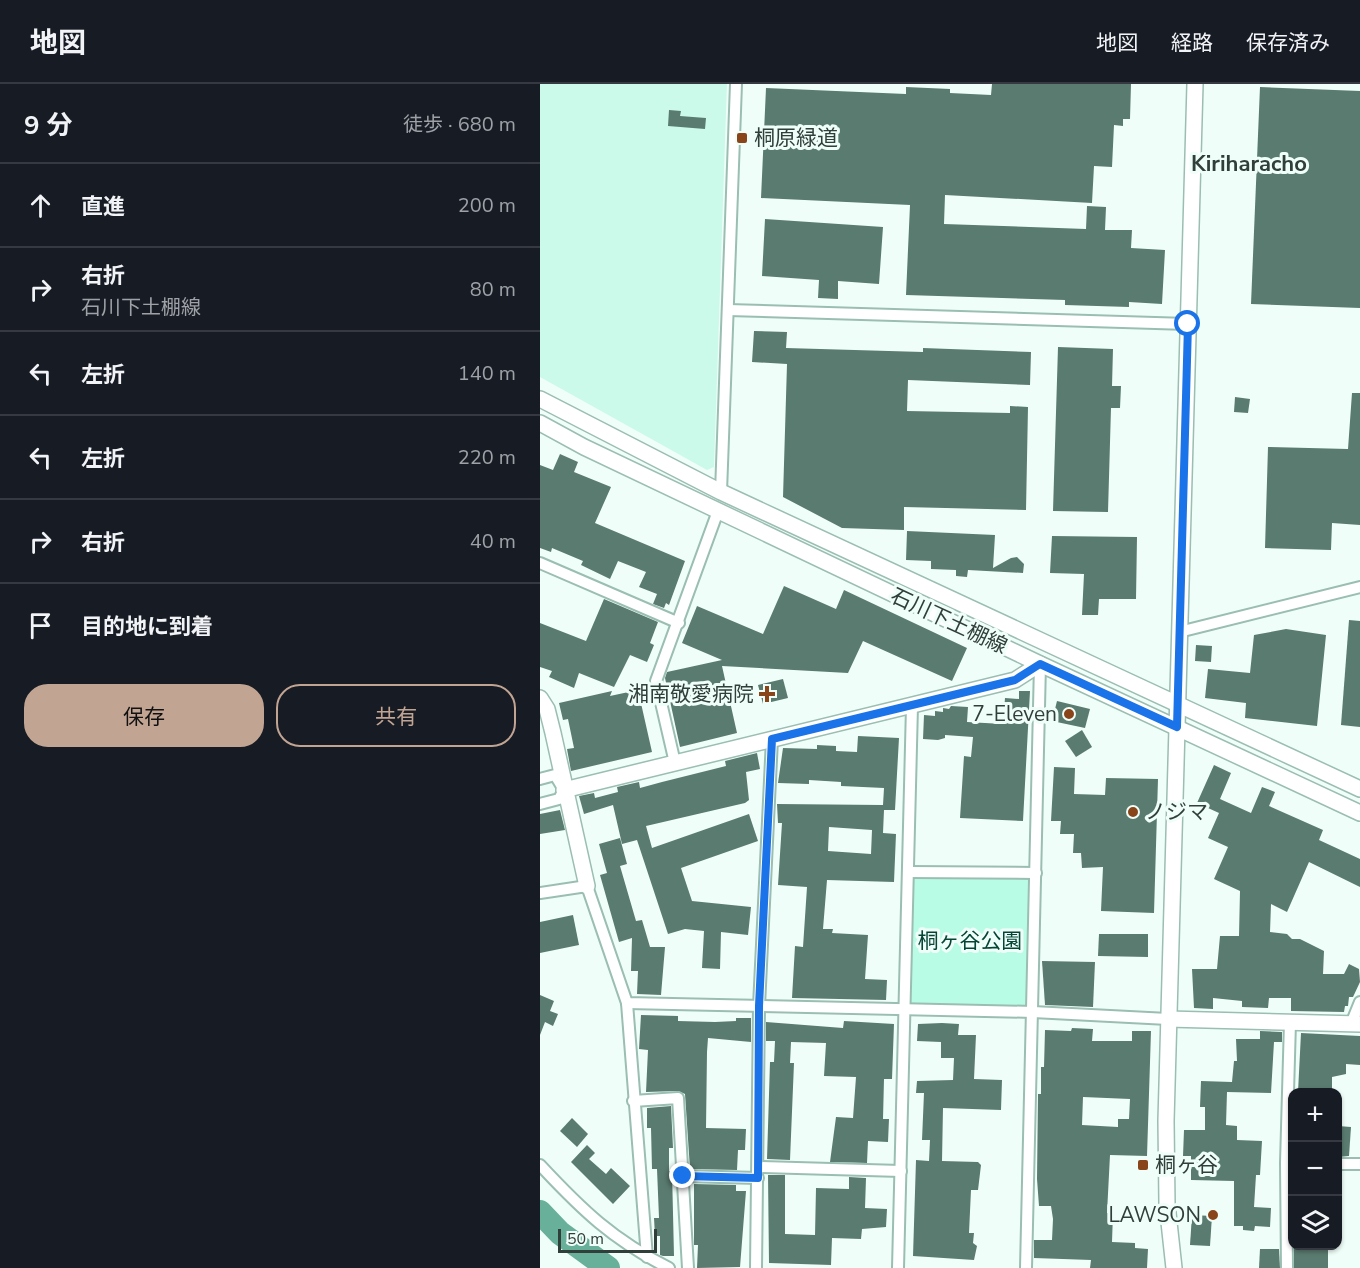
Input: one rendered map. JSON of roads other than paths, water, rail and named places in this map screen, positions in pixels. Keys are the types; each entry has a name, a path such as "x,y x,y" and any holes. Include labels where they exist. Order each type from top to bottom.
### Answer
{"street":[{"path":"722,492 736,84"},
{"path":"1174,1268 1167,1204 1168,1019 1195,84"},
{"path":"728,310 1188,324"},
{"name":"石川下土棚線","path":"540,399 722,492 1360,789"},
{"name":"石川下土棚線","path":"540,423 718,511 1360,813"},
{"path":"675,763 656,681 718,511"},
{"path":"540,563 679,623"},
{"path":"1179,632 1360,587"},
{"path":"540,804 559,799 564,790 1015,680 1040,664"},
{"path":"1026,1268 1040,664"},
{"path":"540,698 553,733 587,886 627,1003 647,1257"},
{"path":"898,1268 912,706"},
{"path":"756,1268 759,1006 772,739"},
{"path":"540,779 555,775 564,790"},
{"path":"909,872 1036,873"},
{"path":"540,893 587,886"},
{"path":"627,1003 1032,1012 1168,1019 1356,1024 1360,1002"},
{"path":"1289,1142 1290,1022"},
{"path":"633,1101 678,1098 688,1268"},
{"path":"1342,1164 1360,1164"},
{"path":"540,1165 601,1226 625,1245 669,1268"},
{"path":"683,1176 758,1172 901,1171"},
{"path":"1287,1268 1288,1196"}],"waterway":[{"path":"540,1212 560,1233 608,1268"}],"place":[{"name":"桐原緑道","path":"742,138"},
{"name":"湘南敬愛病院","path":"767,694"},
{"name":"7-Eleven","path":"1069,714"},
{"name":"ノジマ","path":"1133,812"},
{"name":"桐ヶ谷","path":"1143,1165"},
{"name":"LAWSON","path":"1213,1215"}],"district":[{"name":"Kiriharacho","path":"1249,164"}],"park label":[{"name":"桐ヶ谷公園","path":"970,941"}]}
